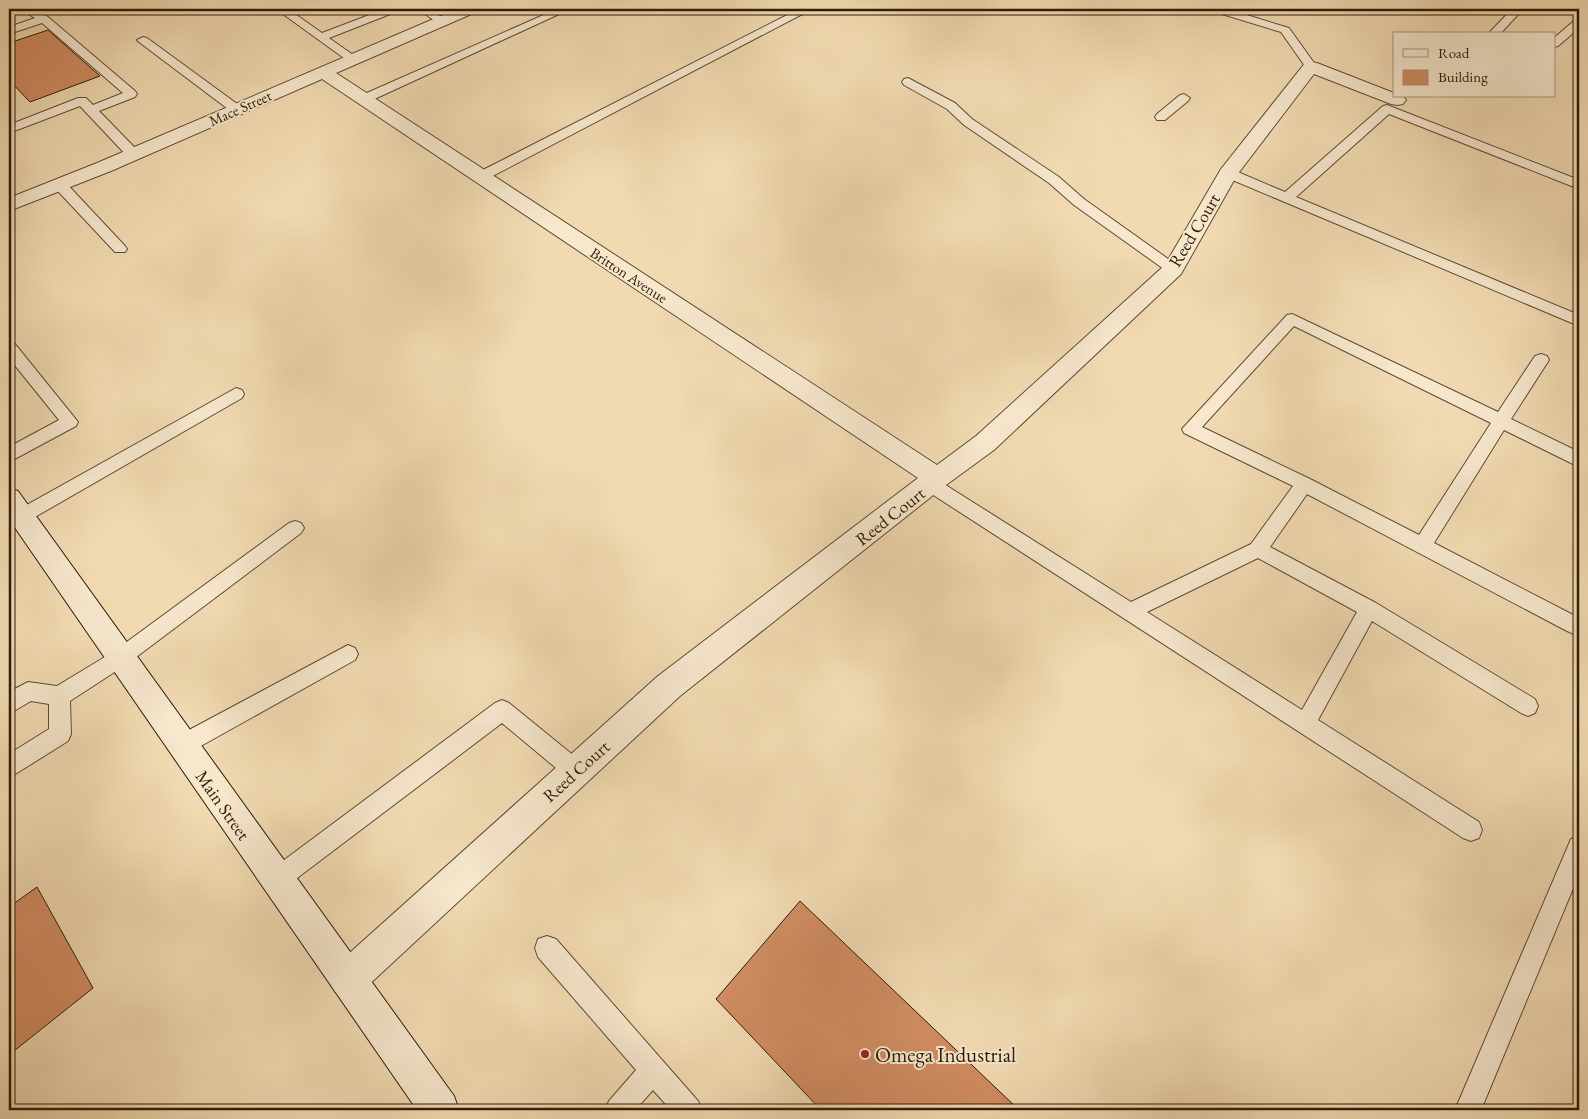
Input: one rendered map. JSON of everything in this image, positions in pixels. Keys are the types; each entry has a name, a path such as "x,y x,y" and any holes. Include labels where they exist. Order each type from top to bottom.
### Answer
{"street":[{"name":"Mace Street","path":"9,205 133,154 470,9"},
{"path":"1311,67 1395,101"},
{"name":"Reed Court","path":"348,979 669,686 933,481 986,443 1173,269 1228,173 1311,67"},
{"name":"Britton Avenue","path":"322,72 933,481"},
{"name":"Main Street","path":"15,507 276,880 440,1110"}],"lane":[{"path":"9,9 31,11 44,19 131,94 91,110"},
{"path":"282,9 352,59"},
{"path":"321,37 394,9"},
{"path":"423,9 442,20"},
{"path":"364,99 566,9"},
{"path":"480,177 804,9"},
{"path":"1216,9 1285,30 1311,67"},
{"path":"1495,32 1518,9"},
{"path":"9,31 44,19"},
{"path":"1556,42 1579,22"},
{"path":"143,40 236,109"},
{"path":"908,82 951,106 968,122 1054,180 1079,202 1173,269"},
{"path":"1161,117 1184,98"},
{"path":"9,128 82,101 133,154"},
{"path":"1286,198 1395,101 1579,185"},
{"path":"1228,173 1579,321"},
{"path":"60,185 120,249"},
{"path":"1574,625 1304,484 1190,429 1292,319 1579,460"},
{"path":"9,348 70,422 9,455"},
{"path":"1422,546 1541,360"},
{"path":"15,507 236,394"},
{"path":"933,481 1129,612 1471,830"},
{"path":"1129,612 1258,549 1304,484"},
{"path":"9,704 28,691 59,696 120,658 296,528"},
{"path":"1258,549 1369,609 1528,706"},
{"path":"1304,724 1369,609"},
{"path":"182,745 348,654"},
{"path":"9,766 60,734 59,696"},
{"path":"276,880 502,710 576,770"},
{"path":"1468,1110 1579,847"},
{"path":"547,948 689,1110"},
{"path":"618,1110 653,1070"}],"building":[{"path":"48,30 100,76 30,102 9,80 9,43"},
{"path":"37,887 93,988 9,1055 9,907"},
{"name":"Omega Industrial","path":"800,901 1019,1110 821,1110 716,999"}],"place":[{"name":"Omega Industrial","path":"865,1054"}]}
